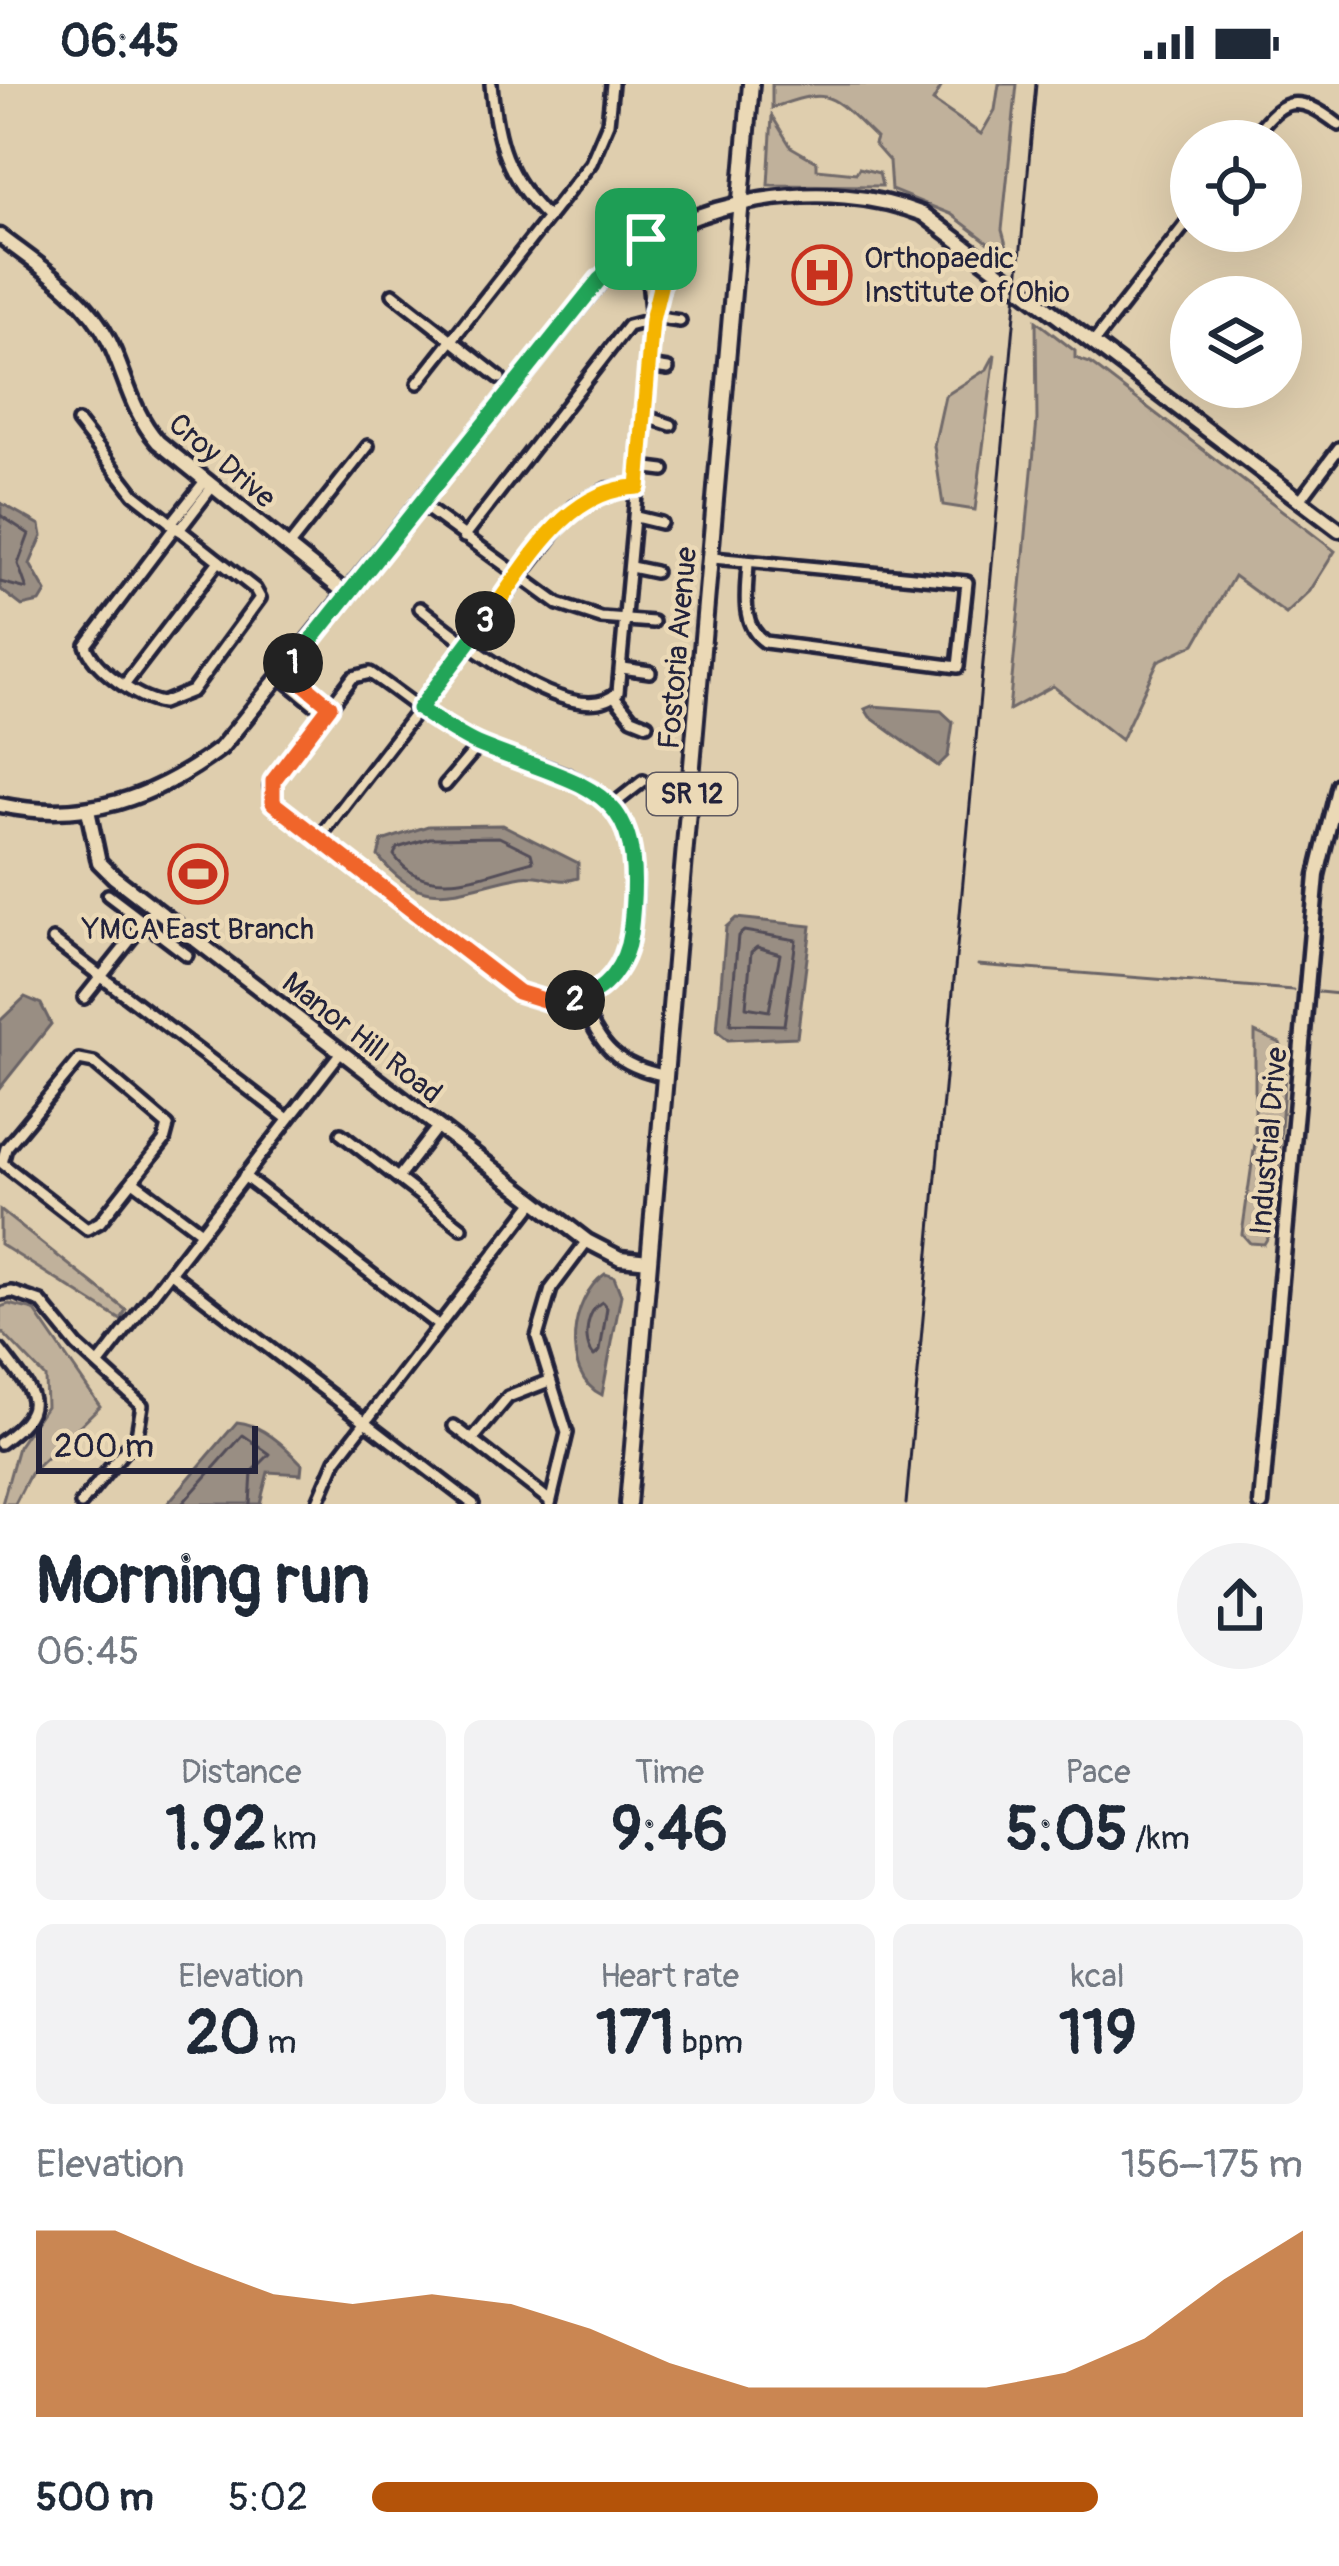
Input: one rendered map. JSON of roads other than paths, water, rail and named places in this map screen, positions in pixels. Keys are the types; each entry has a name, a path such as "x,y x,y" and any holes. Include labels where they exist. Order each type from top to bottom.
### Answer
{"main road":[{"name":"Fostoria Avenue","path":"628,1504 745,206 751,84"}],"street":[{"path":"491,84 503,160 520,189 548,218"},
{"path":"418,382 548,218 604,138 613,84"},
{"path":"1266,120 1292,102 1315,107 1339,125"},
{"path":"0,805 88,810 151,793 195,768 234,735 599,280 640,243 745,206 820,195 910,209 944,228 1339,530"},
{"name":"Croy Drive","path":"0,236 90,312 110,344 148,430 348,595"},
{"path":"614,697 627,620 652,320 640,243"},
{"path":"1094,342 1170,245"},
{"path":"393,294 500,378"},
{"path":"464,537 620,333 632,322 680,321"},
{"path":"648,366 668,369"},
{"path":"644,416 671,425"},
{"path":"78,422 119,479 175,527 258,593 257,608 183,698 157,703 89,655 88,640 175,527 208,484"},
{"path":"288,547 368,446"},
{"path":"1300,500 1339,448"},
{"path":"640,467 664,470"},
{"path":"318,838 579,502 607,489 638,487"},
{"path":"421,503 518,578 568,609 653,622"},
{"path":"635,517 661,523"},
{"path":"713,558 967,582 958,667 765,642 751,630 747,613 748,562"},
{"path":"125,684 219,561"},
{"path":"631,567 655,572"},
{"path":"420,608 467,645 543,689 596,702 614,697"},
{"path":"622,668 650,672"},
{"path":"366,673 479,746 574,777 610,807 634,862 630,933 615,973 581,1000 550,1002 518,992 277,807 269,792 328,709 353,677 366,673"},
{"path":"284,674 328,709"},
{"path":"614,697 632,718 647,724"},
{"path":"446,785 479,746"},
{"path":"610,807 643,781"},
{"name":"Industrial Drive","path":"1261,1504 1317,875 1339,785"},
{"name":"Manor Hill Road","path":"88,810 99,862 154,909 587,1241 620,1258 650,1261"},
{"path":"108,896 187,956"},
{"path":"84,998 154,909"},
{"path":"53,940 288,1119"},
{"path":"581,1000 599,1042 614,1058 668,1076"},
{"path":"99,1364 341,1052"},
{"path":"75,1062 94,1063 166,1122 167,1136 133,1181 100,1222 87,1229 4,1167 6,1148 75,1062"},
{"path":"398,1178 438,1126"},
{"path":"341,1134 462,1228"},
{"path":"244,1176 439,1326"},
{"path":"133,1181 201,1232"},
{"path":"317,1504 331,1469 535,1202"},
{"path":"454,1426 544,1501 567,1432 536,1343 546,1299 587,1241"},
{"path":"170,1272 473,1504"},
{"path":"0,1294 41,1302 142,1405 137,1436 81,1504"},
{"path":"0,1350 32,1393 34,1407 30,1421 0,1443"},
{"path":"0,1376 13,1367"},
{"path":"472,1440 508,1397 549,1381"}],"water":[{"path":"1,503 40,525 42,536 30,564 46,592 40,602 22,606 0,589"},
{"path":"865,709 941,711 953,722 948,756 938,766 870,717"},
{"path":"503,825 578,863 578,878 522,876 462,890 428,892 395,875 378,856 382,841 428,826"},
{"path":"736,918 811,926 797,1037 728,1040 717,1031 726,927"},
{"path":"25,997 41,1004 51,1024 0,1088 0,1021"},
{"path":"605,1274 614,1277 621,1295 602,1395 580,1371 575,1336 584,1300"},
{"path":"237,1422 281,1443 302,1464 301,1474 268,1472 260,1504 167,1504"}],"waterway":[{"path":"978,965 1293,990"},
{"path":"1319,992 1339,994"}],"railway":[{"path":"906,1504 1036,84"}],"place":[{"name":"Orthopaedic Institute of Ohio","path":"822,275"},
{"name":"YMCA East Branch","path":"198,874"}]}
